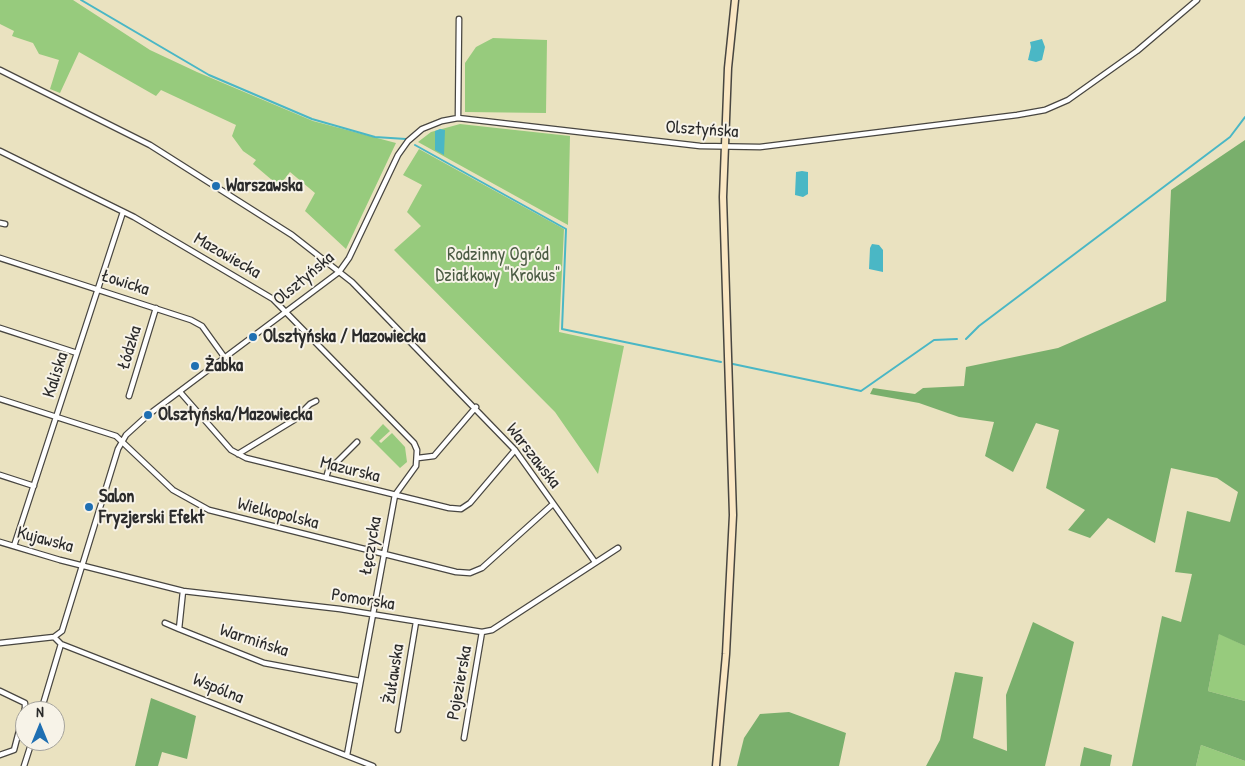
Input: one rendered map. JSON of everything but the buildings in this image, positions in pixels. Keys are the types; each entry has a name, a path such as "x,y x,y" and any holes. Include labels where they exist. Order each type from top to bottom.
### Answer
{"main road":[{"path":"716,766 726,654 733,515 724,148 728,68 735,0"}],"street":[{"name":"Olsztyńska","path":"54,637 62,632 65,625 121,441 132,427 339,272 349,258 402,148 422,129 442,121 458,118 724,148 760,147 904,130 1045,110 1068,100 1123,62 1197,0"},
{"path":"458,118 459,19"},
{"name":"Warszawska","path":"0,70 150,145 292,235 352,282 516,450 595,562"},
{"name":"Mazowiecka","path":"0,151 124,212 273,298 414,443 418,458"},
{"name":"Kaliska","path":"14,546 124,212"},
{"name":"Łowicka","path":"0,258 156,308 202,326 226,358"},
{"name":"Łódzka","path":"129,396 156,308"},
{"path":"0,328 77,353"},
{"name":"Mazurska","path":"180,392 231,450 238,454 449,508 461,509 470,503 516,450"},
{"name":"Wielkopolska","path":"0,399 111,433 174,490 209,510 456,572 470,573 482,568 553,504"},
{"path":"238,454 294,420 310,404 316,401"},
{"path":"418,458 434,456 476,407"},
{"path":"326,478 328,471 357,442"},
{"name":"Łęczycka","path":"347,755 394,495 416,466 418,458"},
{"path":"0,475 34,486"},
{"name":"Kujawska","path":"0,542 83,565"},
{"path":"482,632 492,630 618,548"},
{"name":"Pomorska","path":"83,565 183,591 373,614 482,632"},
{"path":"179,629 183,591"},
{"name":"Żuławska","path":"398,730 416,622"},
{"name":"Warmińska","path":"165,623 264,663 360,681"},
{"name":"Pojezierska","path":"464,738 482,632"},
{"path":"0,643 54,637"},
{"name":"Wspólna","path":"54,637 61,644 373,766"},
{"path":"44,701 61,644"},
{"path":"0,691 25,703 26,708 14,750 0,755"},
{"path":"24,766 29,751"}],"green space":[{"path":"0,0 73,0 150,50 197,72 313,121 396,143 346,249 305,211 315,193 290,172 279,186 253,164 256,160 243,151 232,136 236,125 161,90 156,96 79,52 60,93 50,89 59,60 39,54 33,43 12,36 14,31 0,24"},
{"path":"493,38 547,40 546,113 465,112 465,63 476,47"},
{"path":"460,124 570,136 568,225 418,142 431,132"},
{"path":"1245,140 1245,646 1219,634 1208,691 1245,701 1245,761 1201,745 1196,766 1132,766 1162,616 1181,622 1192,574 1175,572 1187,511 1230,522 1238,492 1217,478 1171,468 1155,543 1108,518 1090,538 1068,530 1085,510 1046,488 1059,430 1036,423 1013,472 985,456 994,422 959,417 919,403 870,394 873,388 915,394 923,388 964,386 966,367 1058,348 1166,301 1171,190"},
{"name":"Rodzinny Ogród Działkowy \"Krokus\"","path":"419,149 564,229 559,332 624,346 598,474 555,412 394,250 421,226 407,212 422,185 403,175"},
{"path":"383,424 390,431 379,441 381,443 392,433 405,447 407,462 400,468 370,438"},
{"path":"1033,622 1074,642 1045,766 926,766 940,740 955,672 983,677 973,738 1007,751 1006,695"},
{"path":"1219,633 1245,646 1245,701 1208,691"},
{"path":"151,698 196,716 187,759 162,752 158,766 135,766"},
{"path":"789,712 846,733 839,766 737,766 744,738 760,714"},
{"path":"1201,745 1245,761 1245,766 1196,766"},
{"path":"1084,747 1112,755 1110,766 1080,766"}],"water":[{"path":"1042,39 1045,47 1042,60 1036,62 1028,60 1031,47 1030,42"},
{"path":"445,130 444,155 435,150 435,131"},
{"path":"796,172 808,172 808,194 803,197 795,195"},
{"path":"872,244 879,245 883,250 883,272 869,269 870,248"}],"waterway":[{"path":"81,0 209,75 312,119 375,137 406,139"},
{"path":"966,339 979,326 1230,137 1245,117"},
{"path":"415,145 566,229 562,329 721,362"},
{"path":"733,364 861,391 934,340 957,339"}],"place":[{"name":"Warszawska","path":"216,186"},
{"name":"Olsztyńska / Mazowiecka","path":"253,337"},
{"name":"Żabka","path":"195,366"},
{"name":"Olsztyńska/Mazowiecka","path":"148,415"},
{"name":"Salon Fryzjerski Efekt","path":"89,507"}]}
